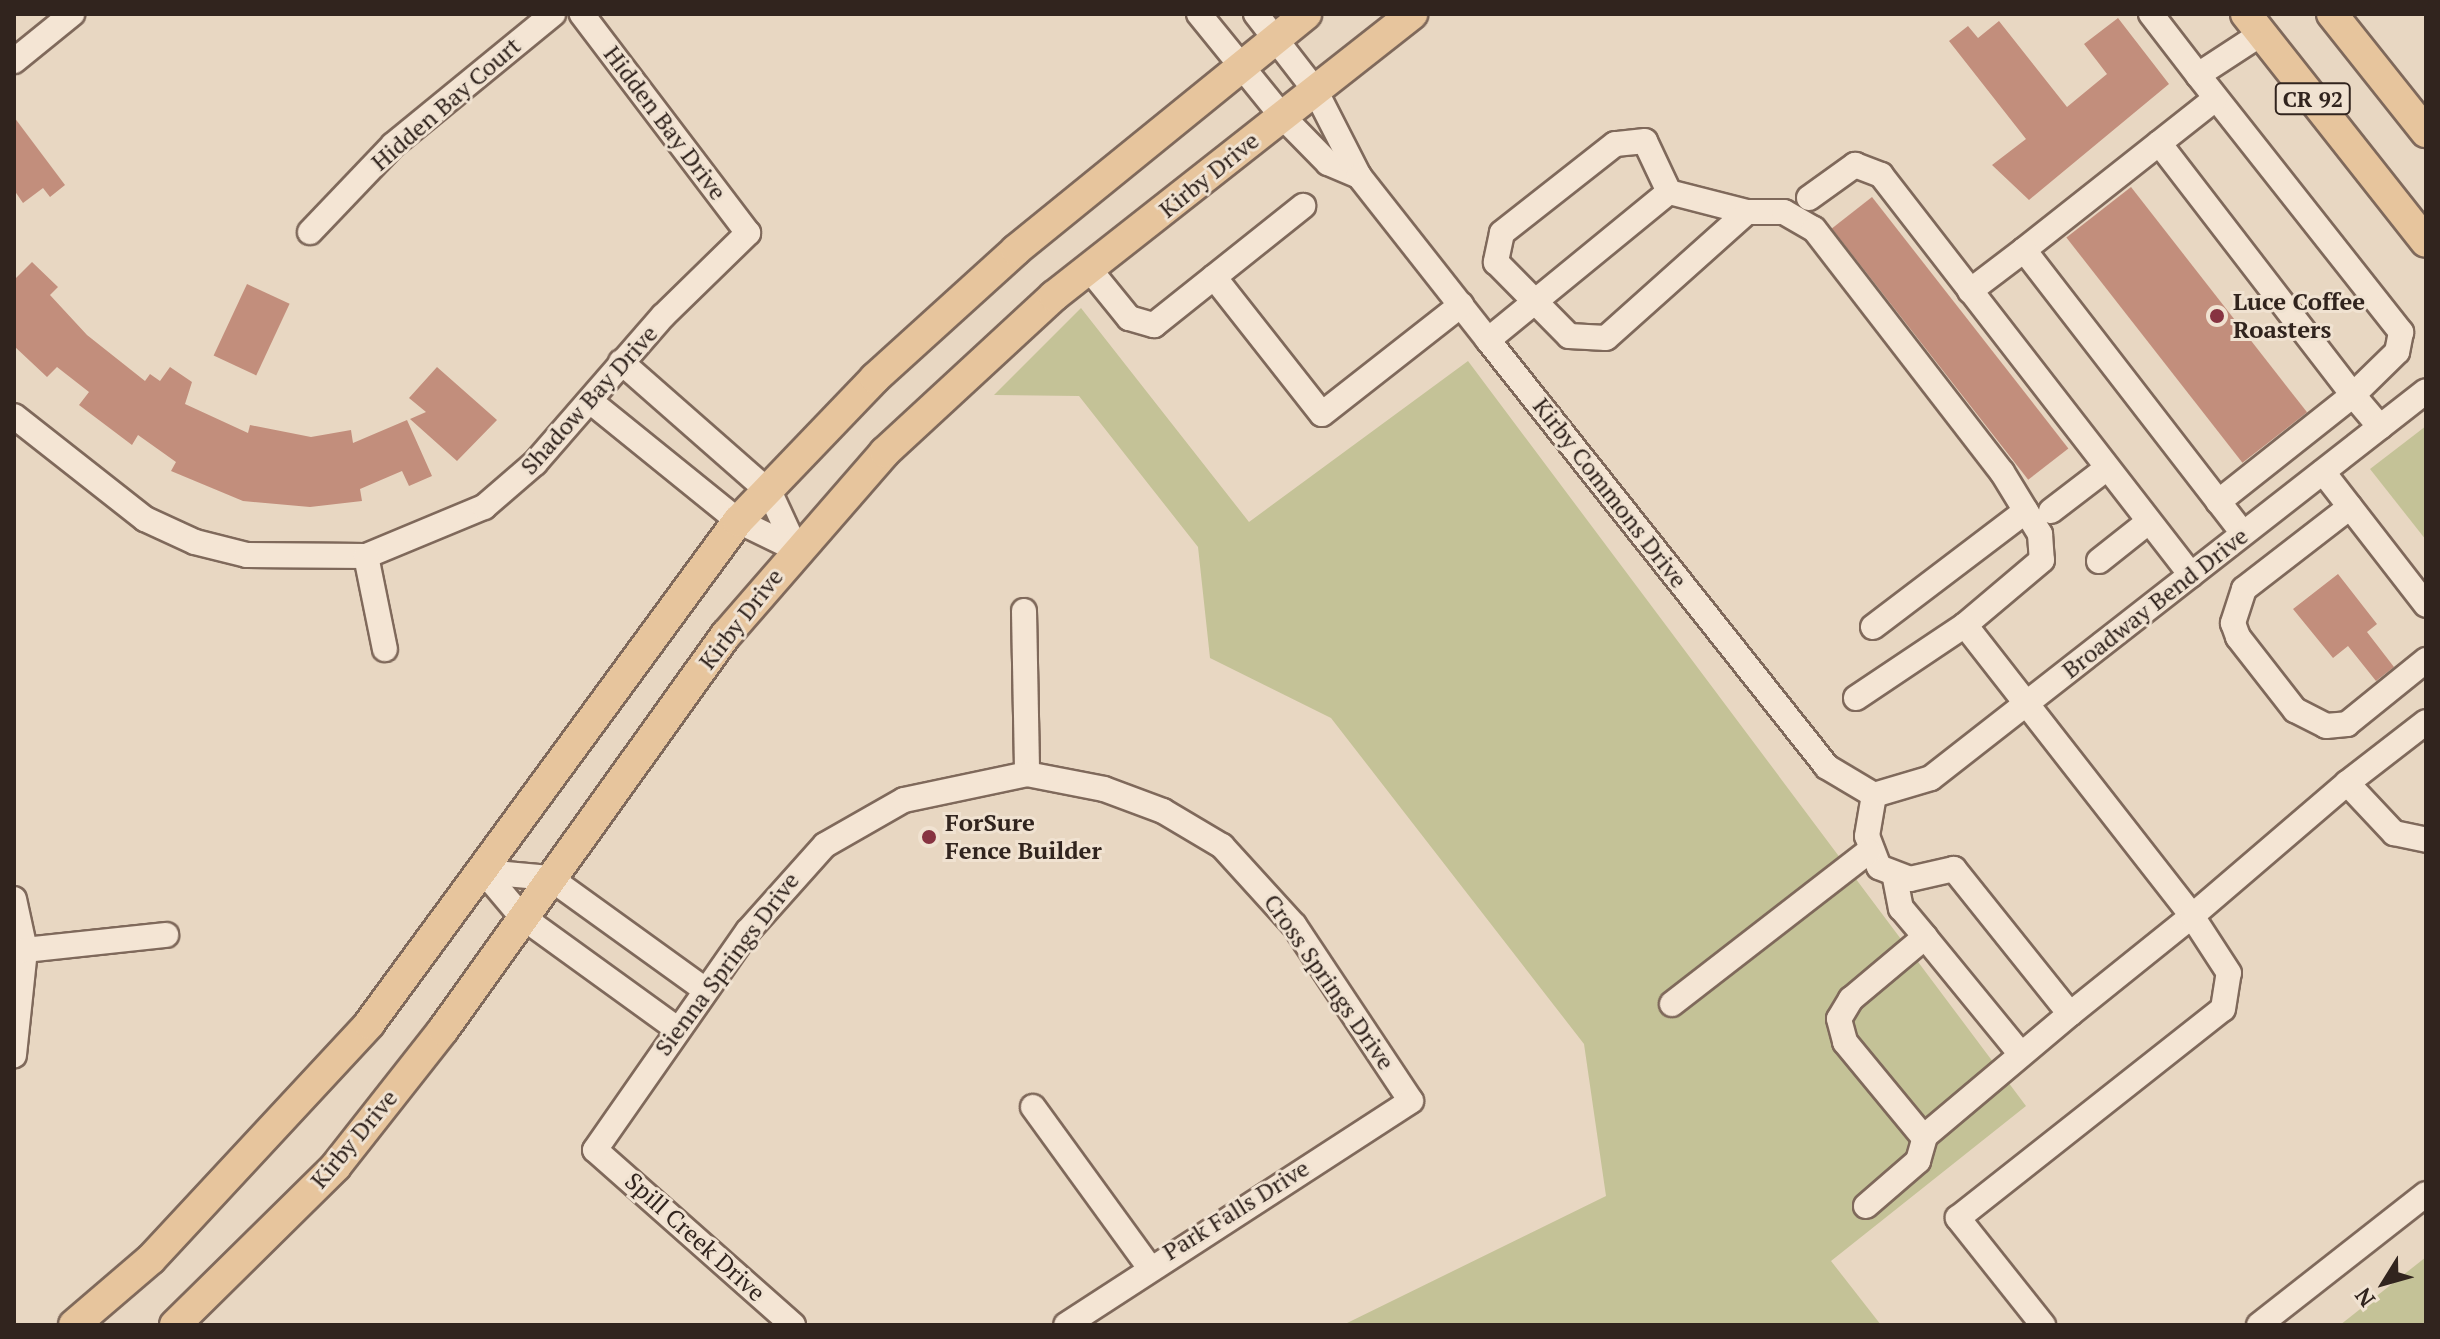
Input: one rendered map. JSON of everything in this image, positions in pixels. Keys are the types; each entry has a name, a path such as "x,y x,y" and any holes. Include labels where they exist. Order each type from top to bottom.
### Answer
{"main road":[{"path":"74,1325 151,1259 369,1024 484,872 621,673 738,521 770,493 875,378 969,292 1306,14"},
{"name":"Kirby Drive","path":"175,1325 336,1166 796,549 885,452 1013,331 1412,14"},
{"name":"CR 92","path":"2332,14 2426,132"},
{"name":"CR 92","path":"2253,24 2426,242"}],"street":[{"path":"14,61 72,14"},
{"name":"Hidden Bay Court","path":"310,232 393,145 553,14"},
{"name":"Hidden Bay Drive","path":"582,14 748,233"},
{"name":"Kirby Commons Drive","path":"1199,14 1282,116 1328,163 1359,176"},
{"name":"Kirby Commons Drive","path":"1256,14 1315,90 1359,176 1488,340 1827,767 1874,795"},
{"path":"2151,14 2401,332 2397,352 2353,395 2218,502"},
{"path":"2198,75 2253,24"},
{"path":"1970,291 2215,99"},
{"path":"1669,192 1656,152 1639,138 1615,144 1502,233 1496,262 1533,303 1569,336 1606,338 1747,212"},
{"path":"2159,143 2380,427"},
{"path":"1809,198 1855,165 1868,167 1970,291 2191,575"},
{"path":"1669,192 1747,212 1784,212 1814,229 2026,511 2040,534 2042,560 1965,625 1856,698"},
{"path":"1488,340 1669,192"},
{"path":"1090,270 1140,326 1154,325 1303,206"},
{"name":"Shadow Bay Drive","path":"14,416 96,487 195,542 299,561 366,556 484,507 590,401 621,362 748,233"},
{"path":"2024,250 2243,533"},
{"path":"1214,277 1322,414 1461,305"},
{"path":"621,362 770,493 796,549"},
{"name":"Broadway Bend Drive","path":"1874,795 1931,778 2426,391"},
{"path":"590,401 738,521 796,549"},
{"path":"2051,511 2106,469"},
{"path":"2323,472 2426,605"},
{"path":"2350,507 2244,589 2233,623 2238,637 2295,710 2326,726 2347,724 2426,660"},
{"path":"1873,627 2026,511"},
{"path":"2099,561 2148,522"},
{"path":"366,556 385,649"},
{"path":"1024,611 1027,774"},
{"path":"1965,625 2192,916 2229,973 2223,1009 1958,1218 2043,1325"},
{"path":"1866,1206 1918,1161 1924,1138 2020,1053 2192,916 2347,783 2426,722"},
{"name":"Sienna Springs Drive","path":"595,1150 704,989 787,879 825,845 904,800 1027,774"},
{"name":"Cross Springs Drive","path":"1027,774 1119,794 1222,846 1294,925 1411,1101"},
{"path":"2347,783 2394,833 2426,840"},
{"path":"1672,1004 1869,851 1874,795"},
{"path":"1869,851 1895,878 1901,908 2020,1053"},
{"path":"1895,878 1954,869 2070,1014"},
{"path":"484,872 550,878 704,989"},
{"path":"484,872 521,916 676,1028"},
{"path":"14,899 25,950 14,1055"},
{"path":"25,950 166,935"},
{"path":"1924,1138 1845,1042 1839,1019 1851,999 1925,937"},
{"name":"Park Falls Drive","path":"1066,1325 1148,1265 1411,1101"},
{"path":"1033,1107 1148,1265"},
{"name":"Spill Creek Drive","path":"595,1150 793,1325"},
{"path":"2259,1325 2426,1194"}],"shaded area":[{"path":"1081,308 1249,522 1468,361 2026,1106 1831,1261 1881,1325 1343,1325 1606,1196 1584,1044 1331,718 1210,658 1198,547 1079,396 994,395"},
{"path":"2426,426 2426,540 2370,469"},
{"path":"2426,1257 2426,1325 2340,1325"}],"building":[{"path":"2118,18 2169,84 2029,200 1992,165 2026,139 1949,41 1968,26 1978,38 1999,21 2067,107 2107,74 2084,44"},
{"path":"14,117 65,185 50,197 43,188 23,203 14,190"},
{"path":"2131,187 2307,412 2242,463 2066,237"},
{"path":"1872,197 2068,448 2028,480 1832,228"},
{"path":"32,262 58,287 50,295 87,335 145,381 150,374 160,381 170,367 192,382 185,404 248,433 250,425 311,437 351,430 353,443 407,420 432,476 409,486 402,471 360,489 362,501 310,507 243,501 171,471 176,462 138,435 132,445 79,405 89,392 57,367 47,377 14,346 14,280"},
{"path":"247,284 290,304 256,375 214,356"},
{"path":"437,367 497,420 457,461 410,419 426,412 409,398"},
{"path":"2338,574 2377,624 2367,632 2394,667 2376,681 2348,646 2333,658 2293,609"}],"place":[{"name":"Luce Coffee Roasters","path":"2217,316"},
{"name":"ForSure Fence Builder","path":"929,837"}]}
